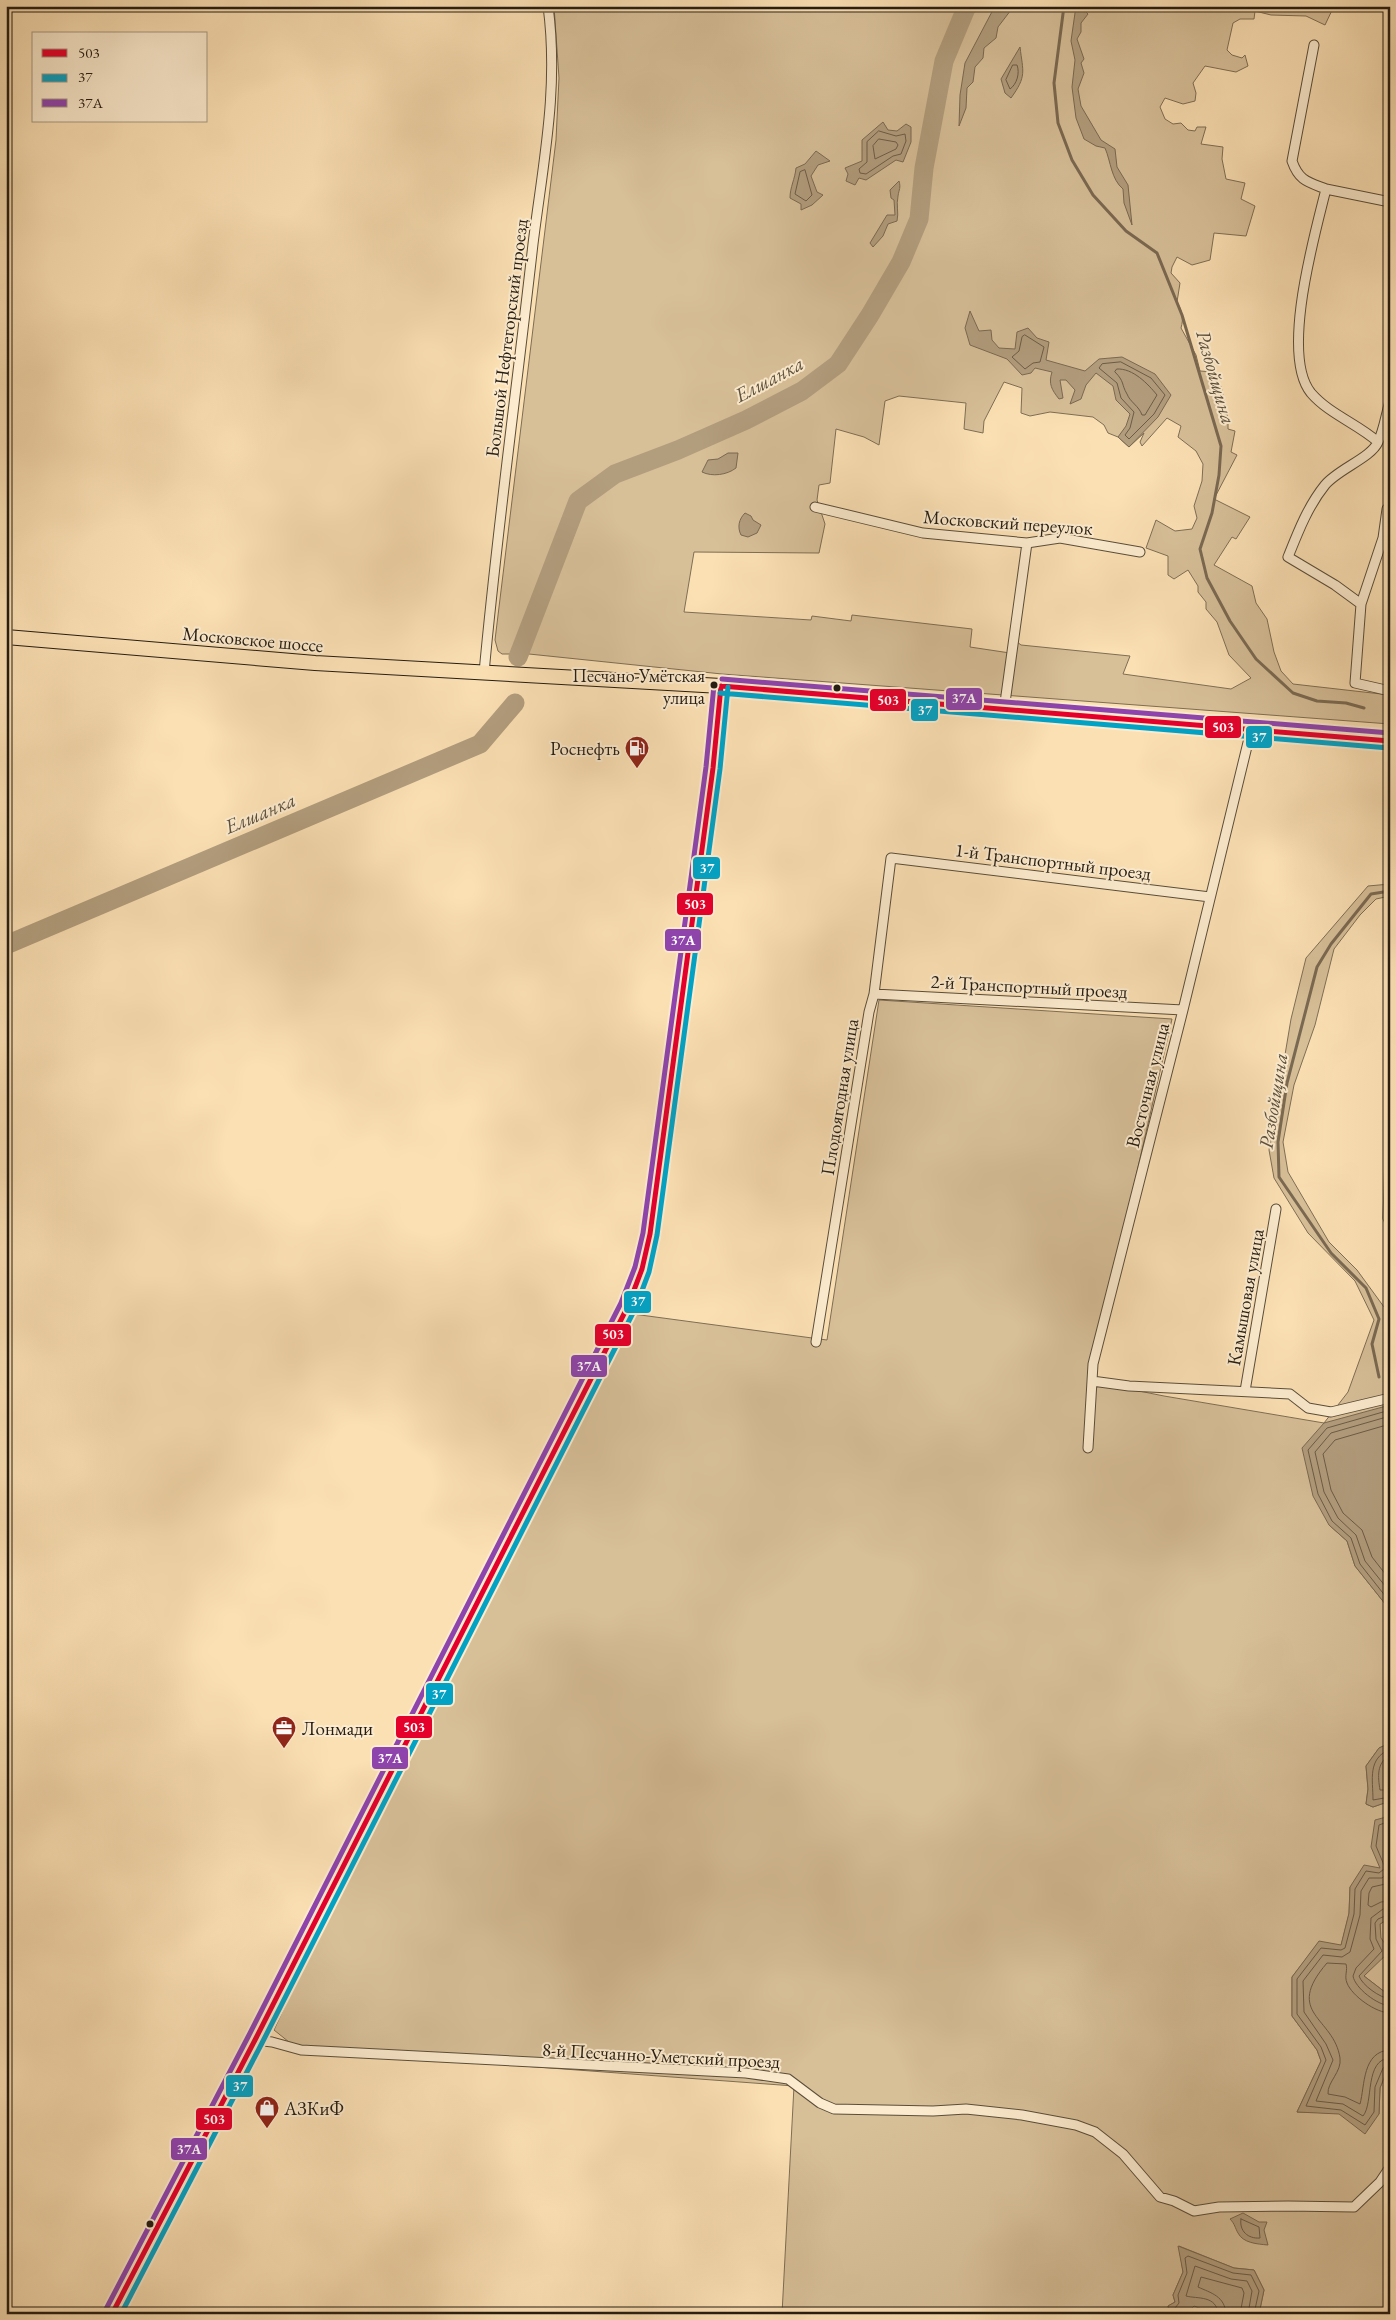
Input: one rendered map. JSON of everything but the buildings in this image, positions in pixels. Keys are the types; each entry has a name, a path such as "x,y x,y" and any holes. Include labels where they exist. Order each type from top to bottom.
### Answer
{"main road":[{"name":"Московское шоссе","path":"6,636 306,663 721,686"},
{"path":"112,2314 255,2040 628,1306 642,1269 650,1234 713,768 721,686 1390,741"}],"street":[{"name":"Большой Нефтегорский проезд","path":"490,673 536,224 549,136 552,77 548,6"},
{"path":"1314,45 1292,161 1296,174 1305,181 1326,189 1390,202"},
{"path":"1326,189 1309,258 1300,309 1299,360 1303,378 1311,393 1328,408 1367,432 1378,442"},
{"path":"1362,604 1335,585 1288,557 1311,504 1326,483 1370,452 1378,442 1390,401"},
{"name":"Московский переулок","path":"815,507 923,533 1027,543 1060,538 1140,552"},
{"path":"1390,509 1387,509 1383,538 1362,604 1355,682 1390,691"},
{"path":"1004,710 1027,543"},
{"name":"Восточная улица","path":"1088,1448 1093,1364 1183,1010 1251,730"},
{"name":"1-й Транспортный проезд","path":"891,858 1210,896"},
{"name":"Плодоягодная улица","path":"816,1342 869,1012 874,994 891,858"},
{"name":"2-й Транспортный проезд","path":"874,994 1183,1010"},
{"path":"1390,1152 1388,1218 1390,1223"},
{"name":"Камышовая улица","path":"1245,1391 1276,1209"},
{"path":"1092,1381 1129,1386 1290,1394 1308,1408 1330,1412 1390,1398"},
{"name":"8-й Песчанно-Уметский проезд","path":"255,2040 301,2050 746,2073 788,2079 820,2103 834,2109 932,2112 966,2109 1022,2115 1076,2124 1095,2132 1124,2154 1160,2197 1174,2201 1194,2211 1218,2208 1288,2206 1354,2207 1380,2182 1390,2167"}],"shaded area":[{"path":"554,6 1334,6 1325,25 1306,16 1271,15 1255,11 1254,19 1240,19 1233,23 1227,50 1232,55 1242,58 1245,55 1248,66 1236,72 1205,66 1193,83 1196,93 1195,101 1183,104 1165,98 1160,107 1165,119 1173,124 1181,123 1188,130 1195,131 1197,127 1206,127 1201,144 1223,147 1222,159 1226,179 1245,183 1241,199 1255,206 1246,236 1214,233 1210,260 1192,265 1177,257 1171,273 1180,283 1177,302 1182,315 1181,328 1196,355 1200,371 1213,372 1213,384 1221,386 1228,419 1228,429 1235,431 1231,452 1237,455 1214,499 1250,517 1236,539 1232,537 1214,565 1252,586 1256,603 1267,619 1274,652 1281,671 1293,684 1390,695 1390,724 722,674 529,654 502,654 498,651 495,640 556,140 559,78","holes":["1004,382 1022,388 1021,413 1030,416 1050,412 1093,417 1104,425 1108,433 1118,437 1129,447 1144,433 1140,442 1142,446 1167,418 1181,426 1178,437 1196,451 1203,464 1202,481 1194,506 1197,518 1192,529 1175,531 1156,520 1146,548 1168,556 1168,575 1174,579 1188,570 1198,586 1198,592 1206,602 1206,609 1217,622 1229,655 1251,678 1231,689 1123,674 1130,656 1021,645 1012,638 1010,653 970,647 972,629 852,615 851,621 812,616 811,620 684,612 694,552 819,553 825,524 817,500 819,485 830,483 836,429 864,437 879,445 885,401 899,396 966,403 964,429 983,433 984,421"]},
{"path":"1390,884 1390,896 1376,899 1360,915 1334,949 1315,1025 1294,1085 1283,1142 1288,1172 1329,1242 1357,1270 1384,1307 1390,1299 1390,1405 1384,1406 1329,1525 1347,1541 1355,1566 1390,1610 1390,1743 1379,1748 1366,1766 1368,1789 1366,1804 1373,1807 1390,1801 1390,1816 1387,1816 1380,1868 1350,1887 1349,1914 1341,1946 1319,1942 1292,1977 1292,2016 1317,2050 1321,2061 1297,2112 1379,2114 1380,2088 1390,2063 1390,2314 1259,2314 1264,2290 1254,2270 1234,2268 1179,2246 1183,2272 1173,2295 1175,2302 1168,2306 1170,2314 782,2314 794,2086 482,2063 304,2054 274,2030 344,1876 633,1314 827,1340 879,1000 1172,1019 1089,1381 1164,1396 1324,1423 1348,1392 1374,1320 1355,1281 1308,1233 1274,1178 1269,1150 1291,1019 1306,958 1368,886"},
{"path":"1390,1918 1390,1996 1364,1976 1369,1971 1378,1952 1380,1924"}],"water":[{"path":"995,6 1014,6 998,27 996,38 984,48 983,58 975,67 973,82 967,88 966,108 959,126 960,95 965,63"},
{"path":"1076,6 1080,6 1088,14 1081,23 1081,32 1077,39 1084,59 1081,63 1084,73 1078,89 1081,106 1101,140 1115,149 1117,167 1128,185 1132,225 1124,203 1123,189 1116,180 1105,148 1096,146 1084,139 1076,118 1072,87 1075,60 1071,41"},
{"path":"1020,47 1023,74 1020,84 1011,98 1005,93 1001,79"},
{"path":"883,122 888,130 897,131 906,124 911,127 911,142 903,162 896,160 866,180 859,178 855,185 846,181 848,174 845,168 862,161 862,140"},
{"path":"816,151 830,161 818,165 811,176 817,192 823,195 812,205 801,210 801,204 790,198 796,168 805,164"},
{"path":"899,181 897,221 888,224 883,236 873,247 870,243 887,215 895,215 894,200 891,198 890,190"},
{"path":"970,311 979,331 991,330 992,340 999,348 1015,349 1017,332 1028,328 1037,338 1049,342 1046,360 1085,371 1099,359 1122,357 1155,374 1171,395 1158,417 1129,447 1118,437 1126,426 1130,414 1116,400 1113,386 1096,373 1086,385 1081,399 1070,404 1075,390 1066,380 1060,380 1063,398 1059,399 1051,387 1052,372 1035,368 1031,373 1022,375 1007,359 970,345 965,328"},
{"path":"728,453 738,453 736,468 719,474 702,472 708,460 718,459"},
{"path":"745,513 761,525 757,533 748,537 741,535 739,529 740,520"},
{"path":"1390,1405 1390,1610 1355,1566 1347,1541 1329,1525 1313,1496 1302,1448 1324,1423"},
{"path":"1390,1743 1390,1801 1373,1807 1366,1804 1368,1789 1366,1766 1379,1748"},
{"path":"1390,1816 1390,1918 1380,1924 1381,1938 1390,1951 1364,1976 1390,1996 1390,2063 1380,2088 1379,2114 1365,2134 1339,2114 1297,2112 1321,2061 1317,2050 1292,2016 1292,1977 1319,1941 1341,1945 1349,1913 1350,1887 1364,1865 1380,1868 1371,1847 1375,1820"},
{"path":"1243,2213 1259,2222 1267,2222 1264,2230 1268,2245 1251,2242 1240,2236 1230,2219"},
{"path":"1178,2246 1234,2268 1254,2270 1264,2290 1259,2314 1207,2314 1207,2311 1194,2306 1186,2314 1170,2314 1168,2306 1175,2302 1173,2295 1183,2272"}],"waterway":[{"name":"Елшанка","path":"518,657 578,501 615,474 678,450 746,420 802,391 838,364 901,262 919,219 924,168 944,61 967,6"},
{"name":"Разбойщина","path":"1064,6 1054,83 1058,123 1072,160 1093,195 1126,231 1157,253 1182,315 1221,446 1219,475 1212,513 1200,549 1207,578 1230,621 1256,659 1293,693 1317,701 1346,703 1364,708"},
{"name":"Елшанка","path":"6,945 480,744 515,703"},
{"name":"Разбойщина","path":"1379,1377 1372,1344 1379,1319 1366,1288 1331,1253 1279,1177 1278,1142 1287,1083 1317,967 1331,944 1371,894 1390,891"}],"transit line":[{"name":"37А","path":"722,679 1390,733"},
{"name":"37А","path":"105,2311 248,2037 621,1303 635,1267 643,1233 706,767 714,685"},
{"name":"503","path":"721,686 1390,741"},
{"name":"503","path":"112,2314 255,2040 628,1306 642,1269 650,1234 713,768 721,686"},
{"name":"37","path":"121,2314 262,2043 635,1309 649,1272 657,1235 720,769 728,687"},
{"name":"37","path":"720,693 1389,748"}],"place":[{"name":"Песчано-Умётская улица","path":"714,685"},
{"name":"Роснефть","path":"637,769"},
{"name":"Лонмади","path":"284,1749"},
{"name":"АЗКиФ","path":"267,2129"}]}
